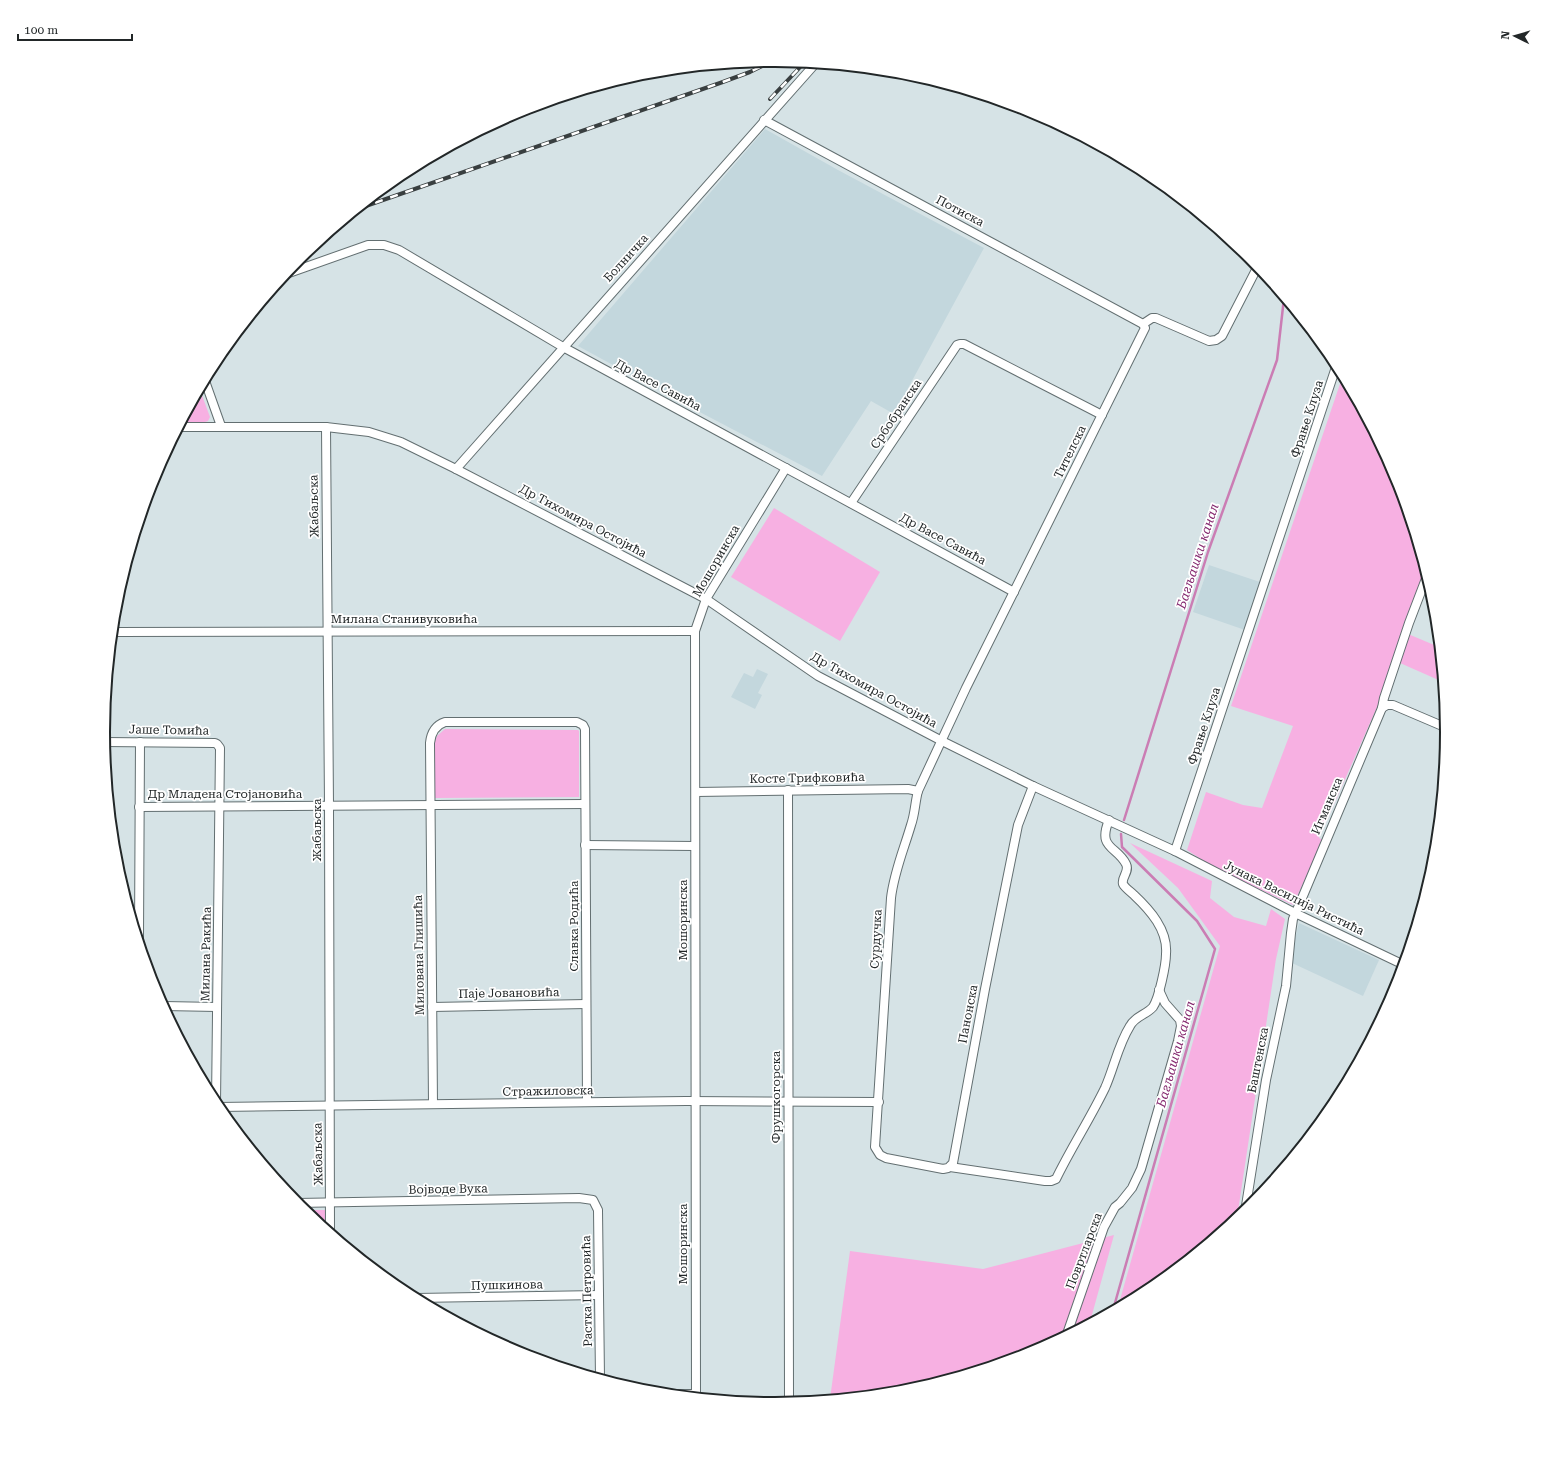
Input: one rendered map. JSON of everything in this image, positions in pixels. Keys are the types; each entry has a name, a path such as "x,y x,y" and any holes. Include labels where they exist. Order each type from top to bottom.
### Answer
{"street":[{"name":"Болничка","path":"456,469 812,68"},
{"name":"Потиска","path":"764,120 1143,324"},
{"name":"Др Васе Савића","path":"298,270 368,245 384,245 407,254 563,347 1014,592"},
{"path":"1143,324 1152,318 1156,318 1209,341 1216,340 1222,336 1255,272"},
{"name":"Тителска","path":"942,741 966,688 1145,328 1143,324"},
{"name":"Србобранска","path":"851,503 957,345 964,344 1102,415"},
{"name":"Фрање Клуза","path":"1175,851 1334,373"},
{"path":"207,388 220,426"},
{"name":"Др Тихомира Остојића","path":"185,427 326,427 369,432 402,442 706,599 818,676 942,741"},
{"name":"Жабаљска","path":"326,427 330,1225"},
{"name":"Мошоринска","path":"696,1392 695,630 706,599 786,468"},
{"name":"Игманска","path":"1295,913 1382,708 1406,630 1424,584"},
{"name":"Милана Станивуковића","path":"118,632 695,630"},
{"path":"1382,708 1387,705 1393,705 1440,725"},
{"name":"Славка Родића","path":"430,805 430,742 433,732 440,724 445,722 577,722 583,725 585,729 587,1102"},
{"path":"942,741 1033,786 1175,851"},
{"name":"Сурдучка","path":"942,741 918,791 912,823 892,887 875,1147 880,1155 886,1158 943,1169 950,1167"},
{"name":"Јаше Томића","path":"110,742 218,744 221,751 220,806"},
{"path":"139,924 140,742"},
{"name":"Панонска","path":"950,1167 953,1161 985,989 1018,825 1033,786"},
{"name":"Косте Трифковића","path":"696,792 908,789 918,791"},
{"name":"Фрушкогорска","path":"788,790 789,1397"},
{"name":"Др Младена Стојановића","path":"140,807 585,804"},
{"name":"Милована Глишића","path":"430,805 433,1104"},
{"name":"Милана Ракића","path":"216,1090 220,806"},
{"path":"950,1167 1045,1181 1056,1179 1105,1087 1130,1026 1137,1017 1145,1014 1153,1006 1159,990 1166,958 1165,939 1163,932 1155,919 1123,883 1127,873 1127,865 1124,860 1108,845 1106,834 1109,820"},
{"path":"586,845 695,846"},
{"name":"Јунака Василија Ристића","path":"1175,851 1295,913 1399,963"},
{"name":"Баштенска","path":"1247,1201 1266,1080 1286,986 1291,933 1295,913"},
{"name":"Повртларска","path":"1069,1328 1104,1227 1115,1207 1132,1188 1141,1169 1181,1026 1180,1020 1165,1003 1159,990"},
{"path":"1153,1006 1165,1003"},
{"name":"Паје Јовановића","path":"432,1007 586,1004"},
{"path":"170,1006 217,1007"},
{"name":"Стражиловска","path":"227,1107 695,1101 879,1102"},
{"name":"Војводе Вука","path":"306,1203 586,1198 593,1200 596,1205"},
{"name":"Растка Петровића","path":"596,1205 598,1210 600,1373"},
{"name":"Пушкинова","path":"427,1298 599,1295"}],"shaded area":[{"path":"765,129 984,248 894,414 871,401 822,476 578,346"},
{"path":"1340,383 1372,438 1390,478 1405,518 1422,577 1406,620 1397,662 1319,838 1323,840 1293,905 1210,865 1187,850 1206,792 1243,805 1262,808 1293,726 1231,706"},
{"path":"202,396 210,417 208,421 187,423"},
{"path":"774,508 880,572 840,641 731,577"},
{"path":"1209,565 1260,582 1245,630 1193,612"},
{"path":"1408,634 1435,645 1438,680 1400,663"},
{"path":"757,669 768,674 758,693 762,695 755,709 731,697 744,673 753,677"},
{"path":"445,729 578,730 579,797 435,798 435,741 437,736"},
{"path":"1130,843 1212,881 1210,898 1234,917 1266,926 1271,909 1285,919 1276,959 1238,1209 1214,1232 1180,1260 1120,1301 1220,946 1178,888"},
{"path":"1299,923 1379,960 1363,996 1292,963 1294,942"},
{"path":"314,1210 325,1210 326,1221"},
{"path":"1114,1235 1091,1317 1030,1346 989,1362 948,1374 905,1384 831,1395 850,1251 983,1269"}],"waterway":[{"name":"Багљашки канал","path":"1124,820 1208,552 1277,360 1283,304"},
{"name":"Багљашки канал","path":"1115,1304 1215,949 1197,921 1122,847 1121,834"}],"railway":[{"path":"371,204 720,83 759,67"},
{"path":"770,99 800,68"}]}
